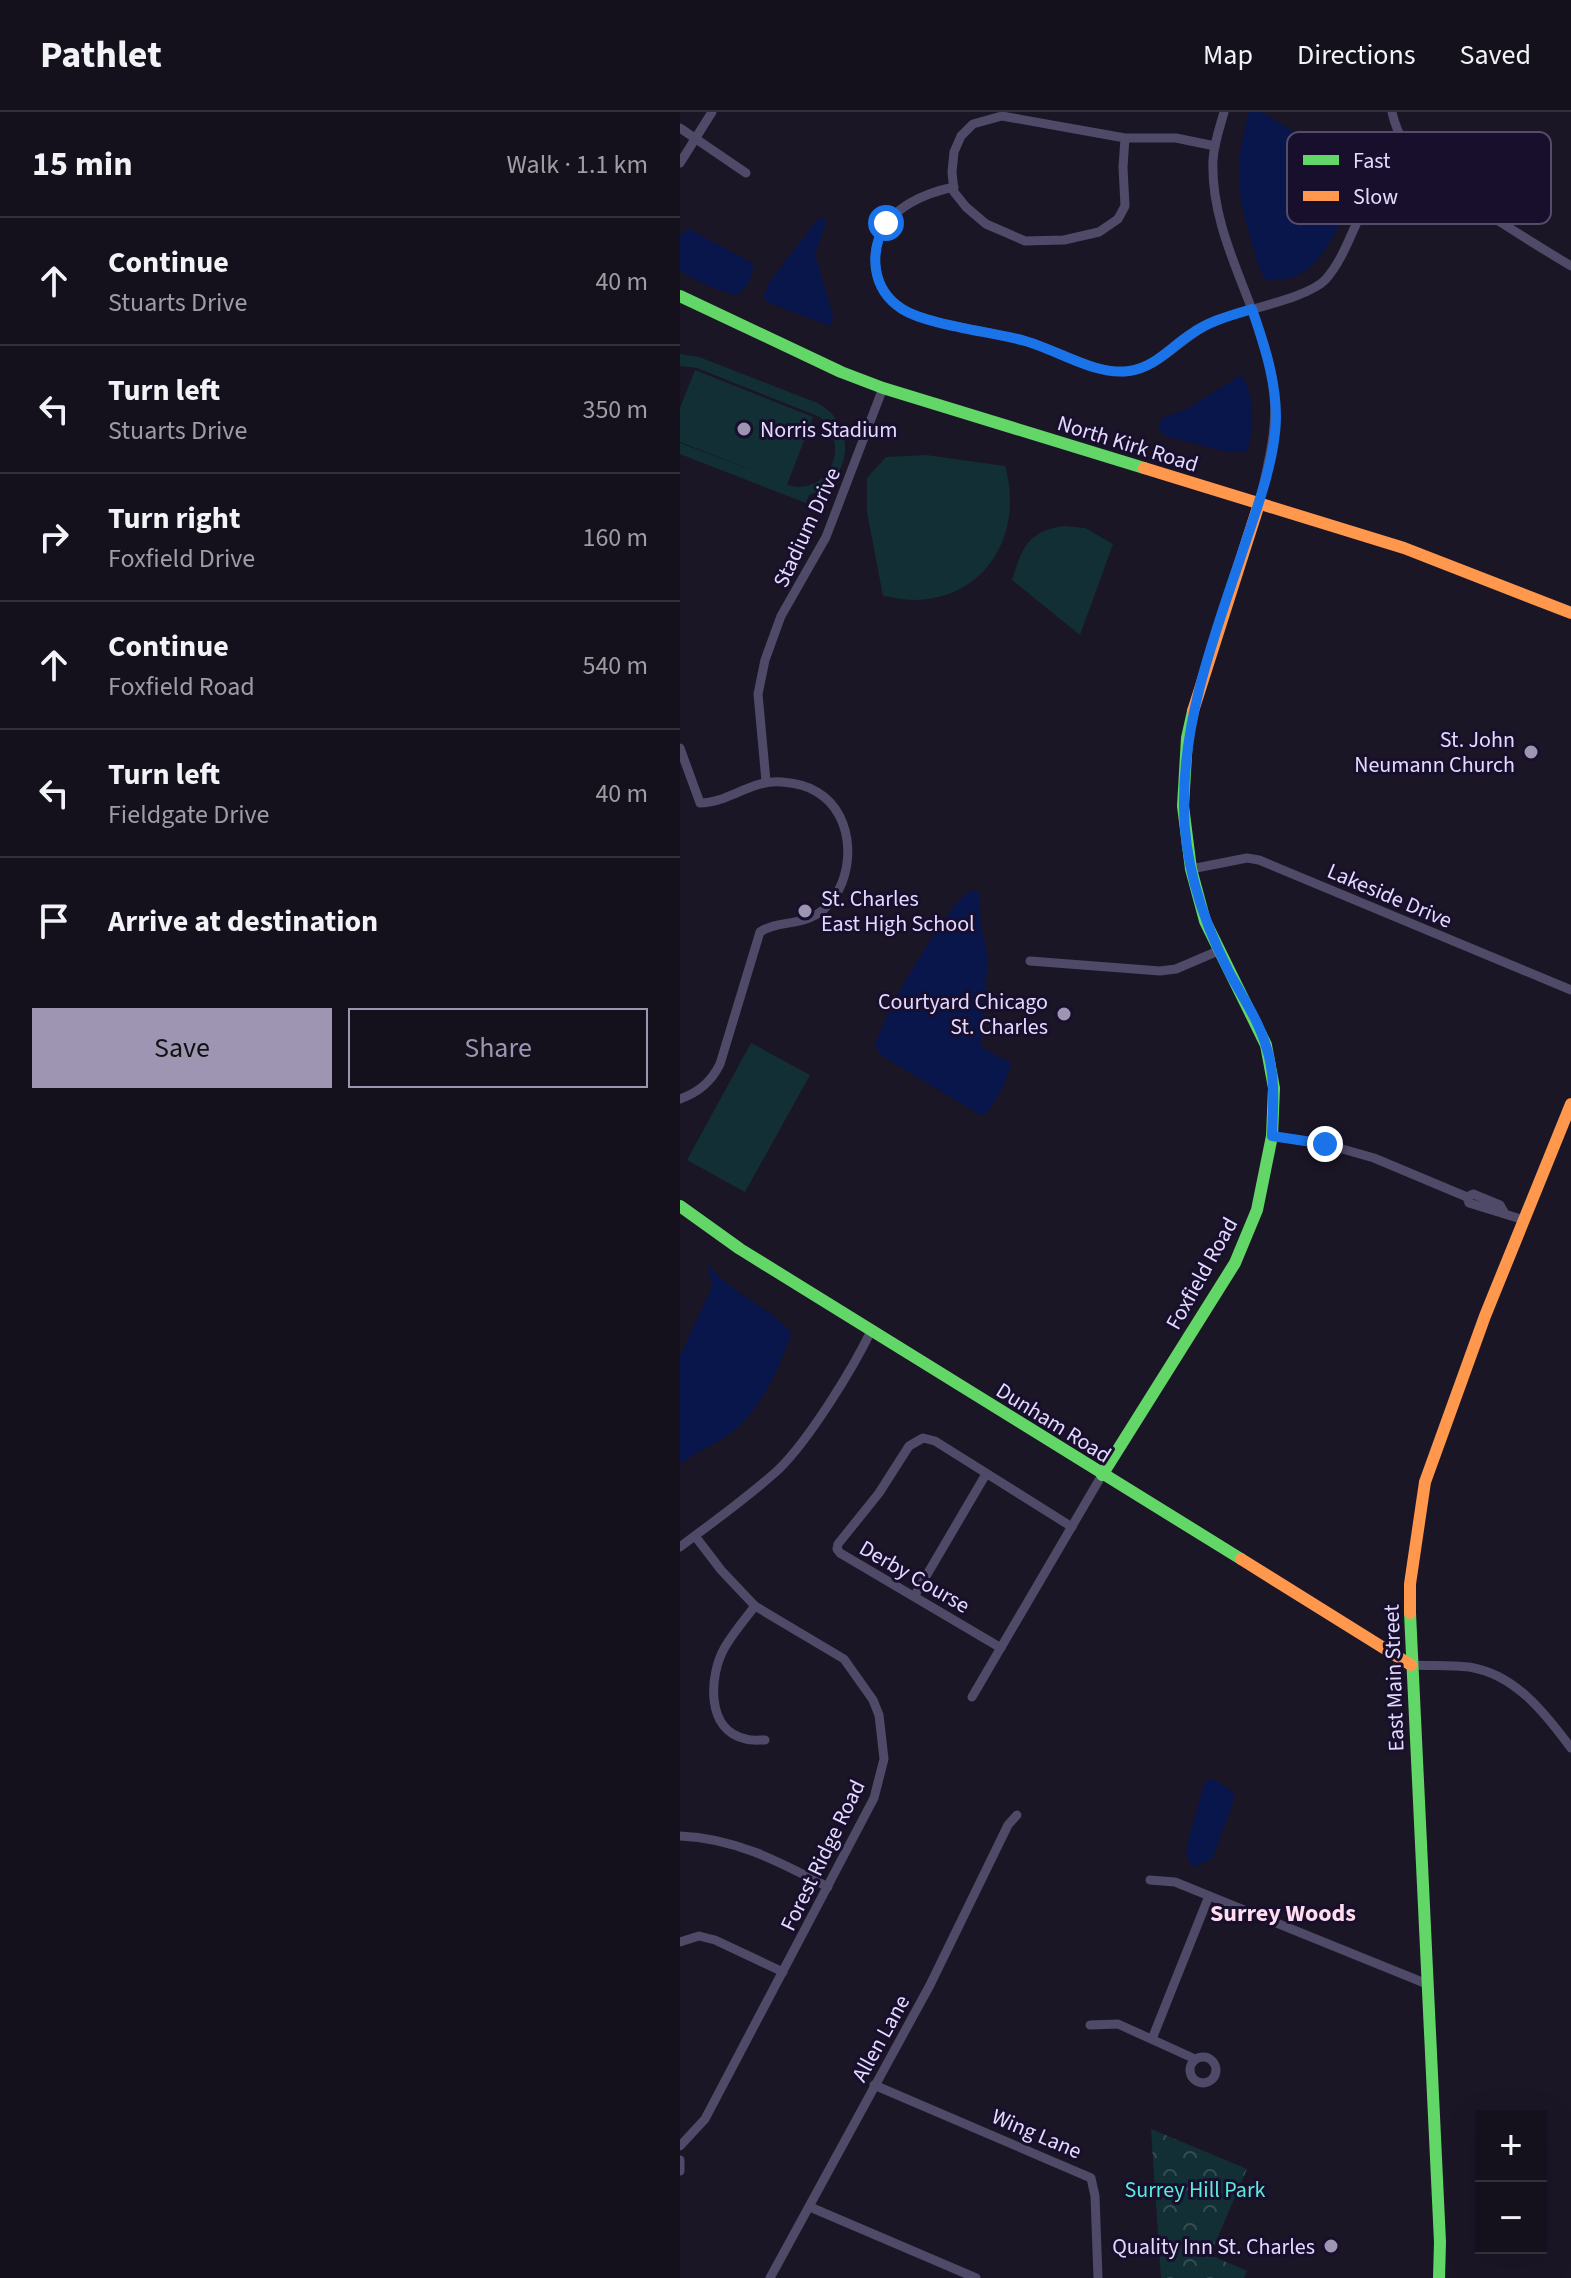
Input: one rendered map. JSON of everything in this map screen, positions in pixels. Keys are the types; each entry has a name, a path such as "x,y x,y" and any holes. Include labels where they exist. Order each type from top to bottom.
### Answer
{"main road":[{"name":"North Kirk Road","path":"680,296 841,372 883,388 1404,548 1571,613"},
{"name":"Foxfield Road","path":"1102,1475 1235,1263 1257,1210 1272,1136 1274,1088 1266,1045 1205,921 1191,869 1183,806 1187,738 1197,694 1259,504"},
{"name":"East Main Street","path":"1439,2278 1440,2242 1411,1665 1410,1584 1425,1482 1485,1316 1571,1104"},
{"name":"Dunham Road","path":"680,1206 740,1249 1411,1665"}],"street":[{"path":"680,163 712,112"},
{"path":"1224,112 1213,160 1217,213 1252,309 1272,377 1275,432 1259,504"},
{"path":"1392,112 1399,132"},
{"path":"1125,138 1125,206 1118,219 1099,232 1064,240 1025,241 986,224 954,192 954,152 961,136 973,124 988,118 1002,116 1125,138 1176,138 1215,146"},
{"path":"680,128 746,173"},
{"path":"954,187 921,197 886,223 878,241 874,264 878,279 894,302 914,314 1024,340 1107,370 1125,372 1151,364 1193,332 1213,322 1323,283 1340,260 1356,224"},
{"path":"1504,224 1571,266"},
{"name":"Stadium Drive","path":"766,781 758,682 781,616 826,537 883,388"},
{"path":"680,748 700,803 766,781 801,785 819,792 840,820 847,837 849,855 838,892 823,909 805,921 760,932 720,1064 712,1079 699,1091 680,1099"},
{"name":"Lakeside Drive","path":"1191,869 1247,858 1259,860 1571,990"},
{"path":"1030,961 1160,971 1176,969 1218,951"},
{"path":"1272,1136 1325,1144 1374,1158 1467,1197 1473,1194 1500,1205 1504,1212 1524,1220"},
{"path":"680,1547 780,1468 802,1442 871,1331"},
{"name":"Derby Course","path":"1001,1648 840,1553 838,1544 915,1441 929,1439 1072,1527"},
{"path":"915,1595 986,1474"},
{"name":"Foxfield Road","path":"972,1697 1102,1475"},
{"name":"Forest Ridge Road","path":"680,2146 705,2119 828,1887 874,1798 884,1759 879,1715 865,1685 844,1659 755,1606 695,1536"},
{"path":"755,1606 724,1648 715,1670 712,1690 715,1708 723,1724 735,1736 765,1740"},
{"path":"1411,1665 1471,1668 1496,1676 1519,1689 1539,1706 1571,1748"},
{"name":"Allen Lane","path":"770,2278 930,1985 1008,1825 1017,1815"},
{"path":"680,1836 710,1837 758,1852 828,1887"},
{"path":"1150,1880 1175,1882 1427,1984"},
{"path":"1152,2039 1209,1896"},
{"path":"680,1942 699,1936 715,1940 783,1972"},
{"path":"1090,2025 1118,2024 1195,2059"},
{"name":"Wing Lane","path":"874,2085 1091,2178 1095,2196 1098,2278"},
{"path":"680,2160 680,2171"},
{"path":"810,2207 976,2278"}],"green space":[{"name":"Norris Stadium","path":"680,354 699,357 815,402 829,411 839,423 844,437 842,465 835,477 824,488 809,495 806,503 680,454 680,443 775,479 680,442 680,408 695,370 813,417 787,485 802,487 814,483 824,476 835,454 829,428 820,417 697,368 680,366"},
{"path":"926,455 1005,466 1010,490 1004,537 994,557 980,574 962,588 940,597 914,600 883,596 867,512 867,478 886,457"},
{"path":"1064,526 1085,528 1113,544 1080,635 1012,580 1028,543 1042,532"},
{"path":"751,1043 810,1075 745,1192 687,1160"},
{"name":"Surrey Hill Park","path":"1151,2129 1247,2169 1210,2255 1247,2271 1244,2278 1161,2278"}],"shaded area":[{"path":"1249,112 1262,112 1293,132 1287,132 1287,224 1340,224 1315,263 1295,276 1267,280 1258,264 1240,195 1241,149"},
{"path":"819,218 826,223 815,254 833,316 830,326 770,303 763,297 770,281"},
{"path":"689,229 752,263 751,277 740,293 736,295 710,287 680,271 680,235"},
{"path":"1241,375 1249,391 1252,412 1247,452 1227,452 1166,436 1160,431 1158,425 1164,417 1187,409"},
{"path":"972,890 979,893 981,926 988,958 981,1047 1011,1063 998,1097 986,1114 980,1115 882,1056 875,1046 917,961 948,915"},
{"path":"708,1263 726,1283 771,1314 791,1333 770,1383 748,1417 725,1437 680,1464 680,1356 712,1287"},
{"path":"1214,1779 1234,1793 1233,1803 1212,1859 1193,1867 1186,1855 1188,1841 1205,1781"}],"traffic: fast":[{"path":"680,296 841,372 883,388 1144,468"},
{"path":"1102,1475 1235,1263 1257,1210 1272,1136 1274,1088 1266,1045 1205,921 1191,869 1183,806 1187,738 1193,711"},
{"path":"680,1206 740,1249 1241,1559"},
{"path":"1410,1613 1440,2242 1439,2278"}],"traffic: slow":[{"path":"1144,468 1404,548 1571,613"},
{"path":"1193,711 1259,504"},
{"path":"1410,1613 1410,1584 1425,1482 1485,1316 1571,1104"},
{"path":"1241,1559 1411,1665"}],"place":[{"name":"Norris Stadium","path":"744,429"},
{"name":"St. John Neumann Church","path":"1531,752"},
{"name":"St. Charles East High School","path":"805,911"},
{"name":"Courtyard Chicago St. Charles","path":"1064,1014"},
{"name":"Quality Inn St. Charles","path":"1331,2246"}],"district":[{"name":"Surrey Woods","path":"1283,1913"}],"route":[{"path":"886,223 875,249 874,264 883,289 900,307 925,317 1044,346 1107,370 1137,370 1151,364 1193,332 1252,309 1272,377 1275,432 1259,504 1197,694 1187,738 1183,806 1191,869 1205,921 1266,1045 1274,1088 1272,1136 1325,1144"}]}
